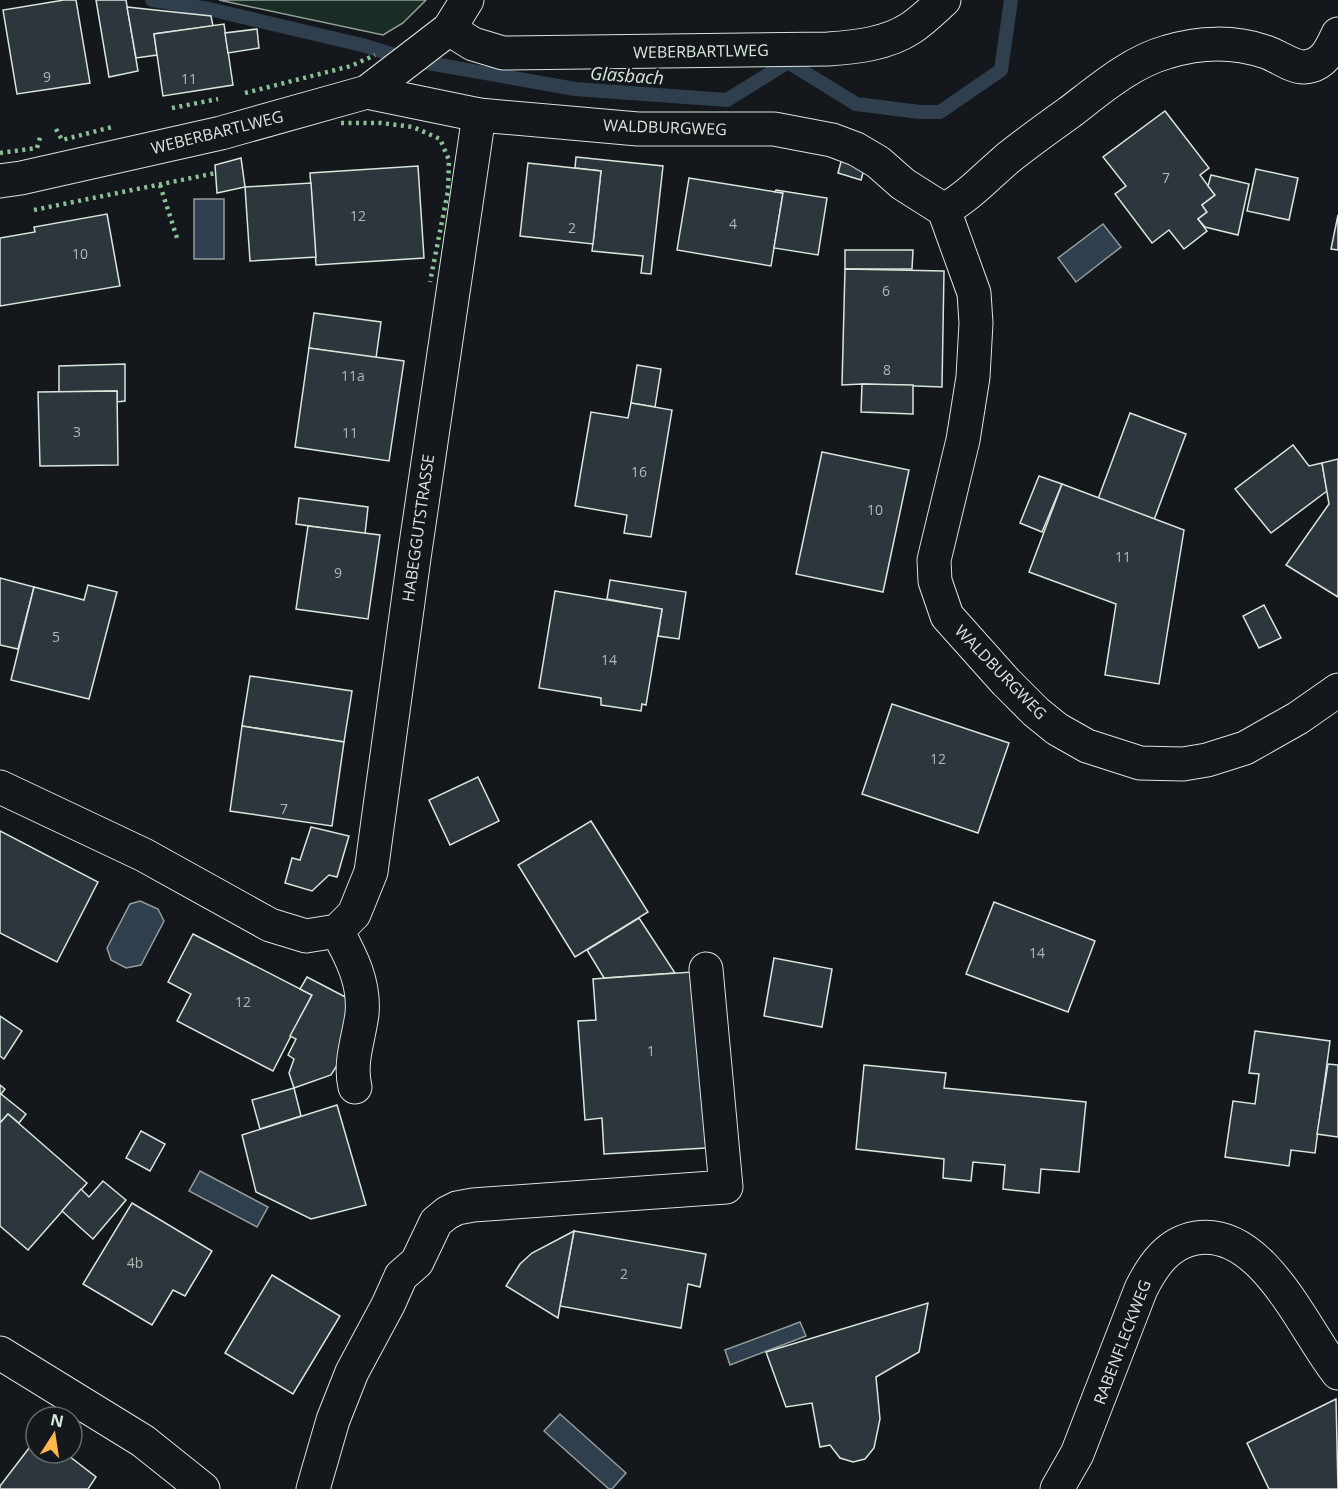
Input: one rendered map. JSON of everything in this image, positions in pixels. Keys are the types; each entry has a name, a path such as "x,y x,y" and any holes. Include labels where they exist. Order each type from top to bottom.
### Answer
{"street":[{"name":"WEBERBARTLWEG","path":"0,181 221,134 367,92 449,29 467,0"},
{"name":"WEBERBARTLWEG","path":"449,29 473,44 503,53 828,49 856,47 892,38 911,28 944,0"},
{"path":"944,210 956,203 1008,158 1088,98 1116,78 1151,58 1179,49 1224,44 1252,48 1303,67 1316,64 1328,55 1338,34"},
{"name":"WALDBURGWEG","path":"367,92 479,116 638,129 774,129 832,140 856,149 878,162 903,184 944,210 974,293 976,322 973,377 963,440 934,560 935,581 946,616 1006,682 1057,729 1087,746 1140,763 1183,764 1207,760 1245,748 1298,718 1338,690"},
{"name":"HABEGGUTSTRASSE","path":"337,931 354,914 371,872 414,558 479,116"},
{"path":"0,788 144,855 270,925 306,936 337,931 352,957 362,993 362,1014 352,1073 355,1087"},
{"path":"313,1489 333,1420 352,1372 401,1276 417,1262 436,1222 447,1213 457,1208 473,1205 726,1187 706,969"},
{"name":"RABENFLECKWEG","path":"1057,1489 1077,1454 1145,1281 1163,1255 1190,1240 1205,1237 1220,1239 1243,1250 1260,1263 1278,1284 1338,1373"},
{"path":"0,1353 143,1441 203,1489"}],"green space":[{"path":"219,0 426,0 403,23 383,35"}],"water":[{"path":"194,199 224,199 224,259 194,259"},
{"path":"1103,224 1121,247 1076,282 1058,258"},
{"path":"140,901 158,909 164,921 141,965 126,968 111,960 107,948 130,904"},
{"path":"200,1171 268,1207 257,1227 189,1191"},
{"path":"800,1322 806,1336 730,1365 725,1350"},
{"path":"560,1414 626,1473 612,1489 609,1489 544,1431"}],"building":[{"path":"76,0 90,83 17,94 3,10"},
{"path":"96,0 126,0 138,71 109,77"},
{"path":"127,7 211,16 213,26 154,34 157,55 136,58"},
{"path":"224,24 233,85 163,96 154,34"},
{"path":"257,29 259,48 228,53 225,33"},
{"path":"1165,111 1209,168 1200,175 1215,195 1202,205 1207,212 1198,219 1207,231 1184,249 1169,230 1152,243 1115,194 1126,186 1103,157"},
{"path":"576,157 663,166 651,274 641,273 643,256 592,251 601,171 575,168"},
{"path":"241,158 245,187 217,193 215,165"},
{"path":"842,158 865,166 861,180 838,173"},
{"path":"528,163 601,171 593,244 520,236"},
{"path":"418,166 424,258 316,265 310,173"},
{"path":"1256,169 1298,178 1289,220 1247,211"},
{"path":"1211,175 1249,184 1238,235 1205,227 1198,219 1207,212 1202,205 1215,195 1208,186"},
{"path":"689,178 783,193 771,266 677,250"},
{"path":"311,183 316,257 250,261 245,187"},
{"path":"776,190 827,198 818,255 774,248 783,193 775,192"},
{"path":"107,214 120,286 0,306 0,238 35,232 34,227"},
{"path":"1338,215 1338,250 1331,249"},
{"path":"845,250 913,250 912,269 845,269"},
{"path":"845,269 944,271 942,387 842,385"},
{"path":"314,313 381,322 376,358 309,348"},
{"path":"309,348 404,361 389,461 295,447"},
{"path":"125,364 125,401 117,402 117,391 59,392 59,366"},
{"path":"637,365 661,369 655,407 631,403"},
{"path":"862,384 913,385 913,414 861,412"},
{"path":"117,391 118,465 40,466 38,392"},
{"path":"631,403 672,410 651,537 624,533 627,515 575,506 591,412 628,418"},
{"path":"1130,413 1186,434 1154,520 1098,499"},
{"path":"1293,445 1309,466 1322,463 1327,491 1271,533 1235,489"},
{"path":"822,452 909,470 883,592 796,574"},
{"path":"1338,459 1338,597 1286,565 1329,504 1322,463"},
{"path":"1039,476 1062,484 1042,532 1020,523"},
{"path":"1062,484 1184,530 1159,684 1105,675 1116,604 1029,572"},
{"path":"299,498 368,507 365,534 296,524"},
{"path":"308,526 380,535 368,619 296,609"},
{"path":"0,578 34,587 18,649 0,645"},
{"path":"610,580 686,592 679,639 658,636 662,609 607,599"},
{"path":"88,585 117,592 89,699 11,680 34,587 84,600"},
{"path":"555,591 662,609 646,705 642,704 641,711 601,705 601,698 539,688"},
{"path":"1264,605 1281,638 1259,648 1243,616"},
{"path":"250,676 352,691 344,742 242,726"},
{"path":"892,704 1009,743 978,833 862,794"},
{"path":"242,726 344,742 332,826 230,811"},
{"path":"478,777 499,821 450,845 429,800"},
{"path":"591,821 648,912 575,957 518,865"},
{"path":"311,827 349,836 337,877 329,875 312,891 285,883 292,858 300,860"},
{"path":"0,831 98,882 57,962 0,933"},
{"path":"994,902 1095,941 1068,1012 966,974"},
{"path":"639,918 675,973 604,978 587,950"},
{"path":"193,934 312,995 273,1071 177,1021 191,994 168,982"},
{"path":"774,958 832,969 822,1027 764,1016"},
{"path":"692,972 706,1148 604,1154 602,1118 585,1120 578,1021 596,1020 593,979"},
{"path":"307,977 353,1001 346,1051 331,1075 294,1088 289,1073 294,1059 288,1055 296,1039 290,1036 312,995 300,989"},
{"path":"0,1016 22,1031 4,1059 0,1056"},
{"path":"1255,1031 1330,1041 1315,1153 1291,1150 1289,1166 1225,1157 1233,1101 1255,1104 1259,1074 1249,1073"},
{"path":"1328,1064 1338,1065 1338,1137 1317,1134"},
{"path":"864,1065 946,1073 944,1088 1086,1102 1079,1172 1041,1169 1039,1193 1003,1189 1005,1165 973,1162 971,1181 943,1178 944,1159 856,1149"},
{"path":"0,1085 5,1089 1,1094 26,1114 19,1123 8,1114 0,1123"},
{"path":"294,1088 301,1116 260,1129 252,1100"},
{"path":"337,1105 366,1205 311,1219 256,1192 242,1135"},
{"path":"8,1114 87,1183 28,1250 0,1226 0,1123"},
{"path":"141,1131 165,1144 150,1171 126,1158"},
{"path":"103,1181 126,1200 93,1239 62,1211 81,1189 89,1197"},
{"path":"132,1203 212,1251 185,1296 173,1290 152,1325 83,1284"},
{"path":"574,1231 706,1254 700,1287 688,1284 681,1328 560,1306"},
{"path":"574,1231 558,1318 506,1286 520,1264 532,1253"},
{"path":"272,1275 340,1316 293,1394 225,1353"},
{"path":"928,1303 919,1352 876,1377 880,1419 874,1448 865,1459 853,1462 840,1458 830,1445 820,1447 812,1403 786,1407 766,1352"},
{"path":"1336,1399 1338,1489 1269,1489 1247,1443"},
{"path":"24,1455 24,1465 80,1465 96,1477 88,1489 0,1489"}],"waterway":[{"name":"Glasbach","path":"152,0 209,9 362,45 411,60 575,89 727,100 788,62 856,104 920,112 940,112 1001,70 1011,0"}],"hedge":[{"path":"245,93 351,66 375,55"},
{"path":"172,108 218,99"},
{"path":"341,123 381,123 413,127 440,139 449,160 448,191 430,282"},
{"path":"56,129 62,140 112,127"},
{"path":"0,153 37,148 41,134"},
{"path":"34,210 216,173"},
{"path":"160,185 178,241"}]}
